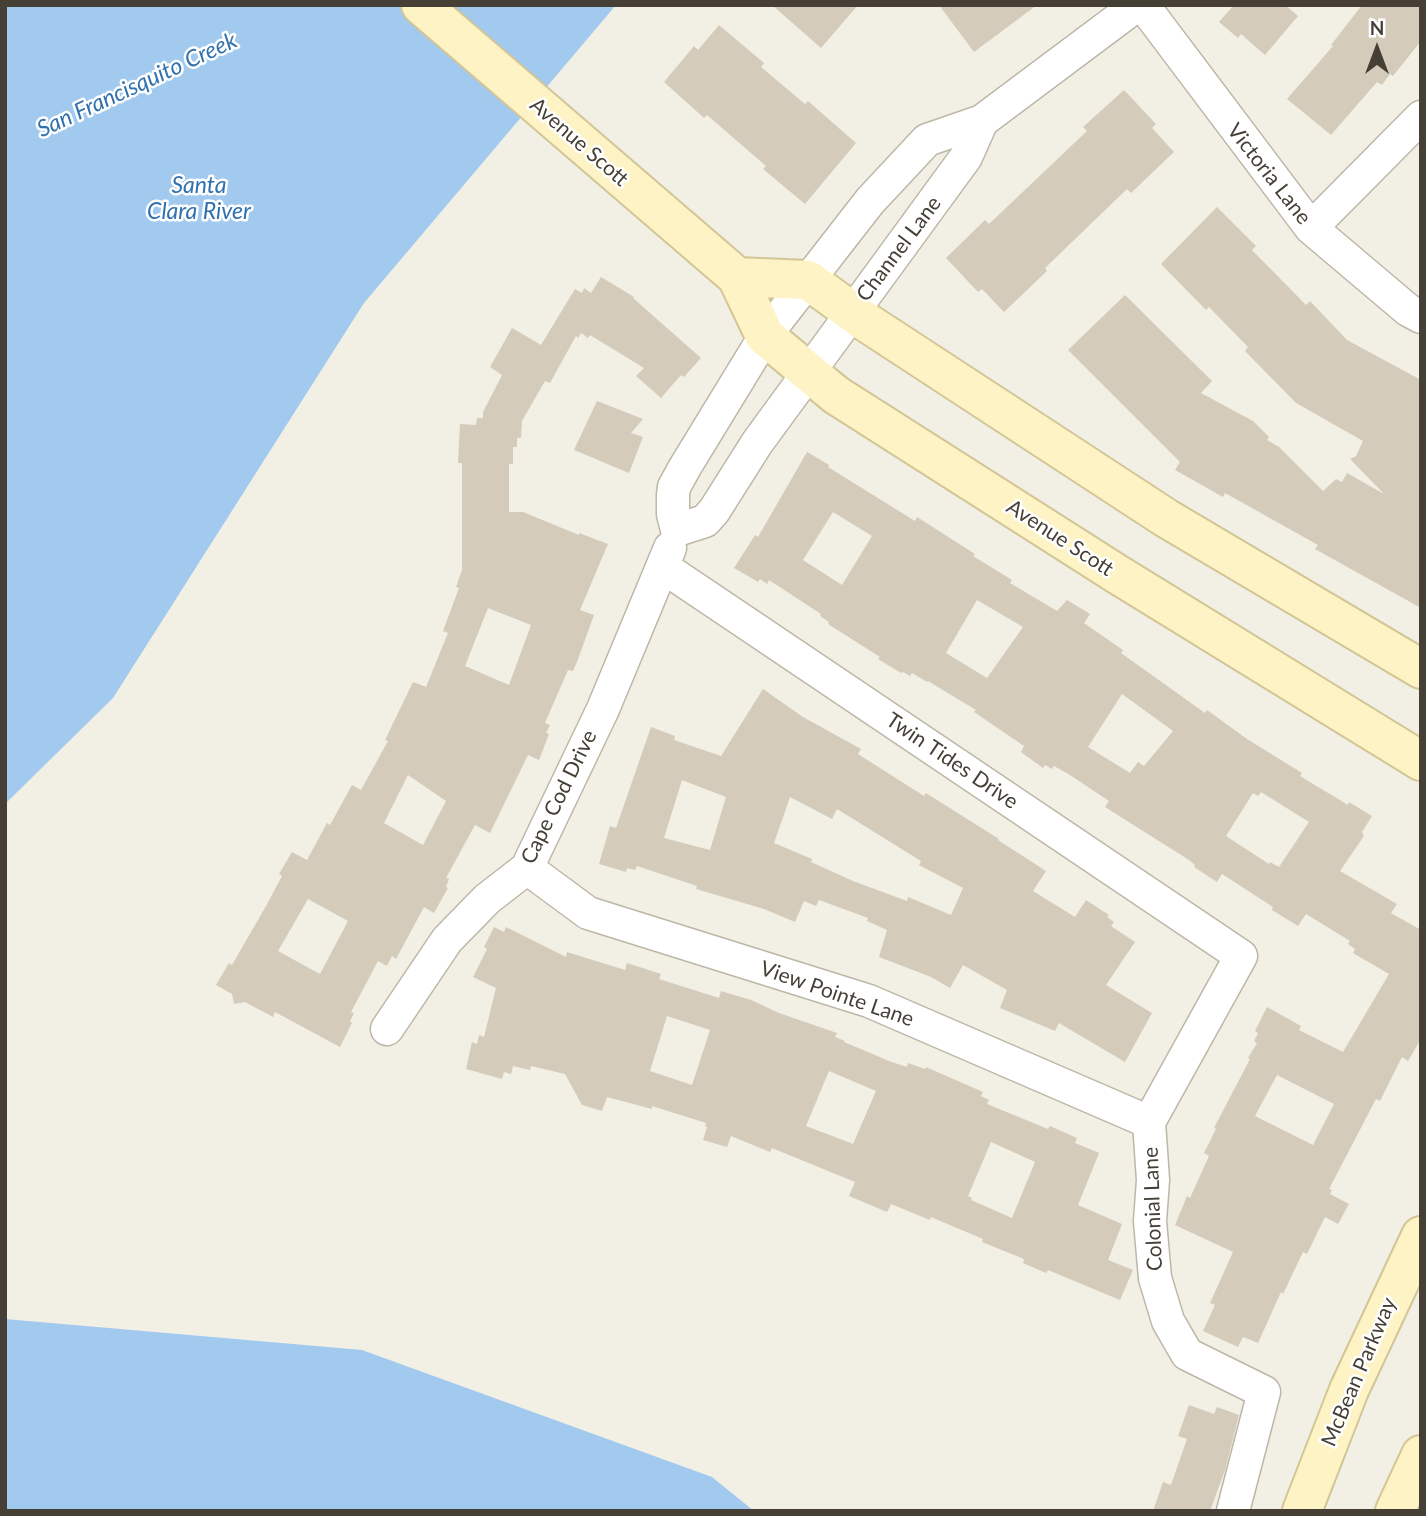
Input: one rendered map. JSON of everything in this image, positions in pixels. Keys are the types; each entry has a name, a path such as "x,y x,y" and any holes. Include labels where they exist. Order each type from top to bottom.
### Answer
{"main road":[{"name":"Avenue Scott","path":"421,5 737,277 765,336 836,395 1117,574 1421,761"},
{"path":"737,277 808,280 866,322 1166,518 1421,669"},
{"name":"McBean Parkway","path":"1302,1511 1349,1390 1421,1236"},
{"path":"1395,1511 1421,1455"}],"street":[{"path":"982,121 1137,5"},
{"name":"Victoria Lane","path":"1143,5 1311,228 1408,310 1421,317"},
{"path":"1311,228 1421,117"},
{"name":"Cape Cod Drive","path":"387,1029 447,940 487,899 527,868 603,709 663,567 677,530 673,514 674,487 765,336 870,201 927,140 982,121"},
{"name":"Channel Lane","path":"808,373 966,157 982,121"},
{"path":"677,530 705,521 715,511 757,443 808,373"},
{"name":"Twin Tides Drive","path":"663,567 1241,956"},
{"name":"View Pointe Lane","path":"527,868 588,913 869,1001 1149,1122"},
{"name":"Colonial Lane","path":"1233,1511 1264,1392 1187,1354 1168,1321 1155,1278 1150,1221 1153,1180 1149,1122 1241,956"}],"water":[{"name":"Santa Clara River","path":"5,5 616,5 364,303 113,698 5,804"},
{"path":"5,1319 362,1350 712,1477 754,1511 5,1511"}],"building":[{"path":"772,5 858,5 821,48"},
{"path":"939,5 1037,5 974,52"},
{"path":"1234,5 1285,5 1298,16 1265,55 1241,34 1238,38 1219,22"},
{"path":"1362,5 1421,5 1421,41 1393,76 1390,74 1382,85 1377,82 1331,135 1287,99 1333,46 1331,45"},
{"path":"719,25 764,63 761,67 805,104 808,101 856,143 805,204 763,169 766,166 707,115 704,118 664,82 694,46 698,50"},
{"path":"1124,90 1156,124 1152,128 1174,152 1131,193 1127,189 1045,268 1047,271 1004,312 982,289 978,292 946,258 985,220 989,224 1087,131 1083,127"},
{"path":"1217,207 1256,246 1252,250 1306,305 1310,301 1347,340 1421,380 1421,608 1315,549 1318,545 1225,493 1223,497 1175,470 1180,462 1068,350 1125,295 1212,381 1201,393 1253,421 1269,437 1267,440 1279,447 1323,491 1336,479 1342,482 1347,473 1384,494 1350,459 1356,456 1363,441 1296,403 1245,351 1248,347 1209,307 1206,310 1161,264"},
{"path":"601,277 634,297 701,358 684,377 681,375 661,398 636,376 644,368 590,335 588,338 581,333 578,338 576,336 550,383 545,381 522,421 521,438 517,438 517,447 513,447 513,464 509,464 509,512 523,512 608,544 580,610 594,615 573,671 568,670 545,723 550,725 546,733 549,734 539,760 528,755 490,833 475,825 446,878 449,879 448,888 434,913 424,907 396,959 392,956 387,966 378,961 351,1012 354,1013 350,1021 352,1023 340,1047 275,1012 273,1017 245,1002 234,1004 232,994 216,985 229,963 232,965 266,906 282,876 279,874 292,852 307,860 352,785 361,790 388,741 385,740 413,682 426,687 448,633 443,631 459,588 456,587 462,570 462,463 458,463 460,424 476,425 477,418 483,418 483,412 502,375 490,367 512,328 541,345 575,289 582,293 584,288 591,293","holes":["488,608 531,625 509,685 465,666","408,775 446,801 423,845 384,823","308,899 348,921 320,974 278,951"]},
{"path":"597,401 643,419 631,433 643,437 629,473 574,450"},
{"path":"807,452 915,521 917,517 1012,580 1010,583 1057,611 1067,600 1090,614 1084,623 1123,650 1121,653 1205,713 1207,710 1302,773 1300,776 1372,816 1362,832 1364,836 1340,871 1397,904 1391,913 1421,930 1421,1039 1408,1061 1402,1057 1380,1101 1376,1099 1329,1189 1332,1190 1330,1194 1349,1204 1338,1224 1325,1217 1307,1254 1303,1252 1283,1294 1281,1292 1258,1343 1243,1337 1238,1347 1203,1331 1215,1305 1210,1303 1233,1252 1175,1225 1209,1156 1204,1153 1216,1129 1214,1128 1257,1043 1254,1041 1258,1033 1255,1031 1267,1007 1301,1026 1299,1030 1343,1052 1389,974 1353,953 1355,949 1348,944 1350,941 1306,914 1298,926 1222,874 1217,882 1194,867 1189,860 1105,807 1109,801 1070,775 1054,766 1052,769 1045,765 1043,768 1021,752 1024,746 974,712 976,710 928,681 912,673 910,676 901,673 878,659 880,657 828,624 821,614 769,580 767,584 760,579 758,582 734,568 755,535 758,537","holes":["833,512 872,536 842,585 803,560","977,600 1023,627 987,678 946,653","1122,694 1173,731 1144,766 1138,762 1130,773 1088,747","1261,792 1309,822 1279,867 1270,862 1269,864 1226,836 1253,793 1258,796","1277,1075 1334,1104 1313,1145 1255,1116"]},
{"path":"763,689 803,717 861,749 858,754 924,796 926,793 1046,871 1033,891 1075,917 1086,900 1109,915 1107,917 1114,922 1111,926 1135,942 1106,985 1152,1013 1125,1062 1059,1023 1055,1031 1000,1008 1007,990 963,965 950,988 931,977 879,957 887,930 867,921 868,918 819,900 816,906 804,901 795,922 637,866 635,870 627,868 626,872 599,864 610,826 616,828 651,727 675,736 674,740 721,756","holes":["682,780 726,797 710,850 664,838","790,797 832,819 837,809 921,861 919,865 963,888 951,915 908,897 907,901 853,881 774,843"]},
{"path":"494,927 504,932 506,927 566,957 567,952 625,970 627,963 661,974 659,979 719,998 721,991 751,1000 779,1013 837,1033 835,1037 844,1042 889,1061 907,1067 908,1063 925,1069 926,1067 983,1092 981,1096 989,1100 987,1104 1077,1138 1075,1143 1099,1153 1078,1205 1122,1224 1108,1260 1133,1270 1120,1300 1048,1270 1046,1273 1023,1263 1024,1259 931,1217 930,1220 891,1204 887,1212 849,1196 855,1182 772,1148 770,1152 731,1136 727,1147 703,1140 706,1123 652,1106 652,1109 607,1097 602,1111 582,1105 565,1074 531,1066 530,1070 513,1066 511,1074 504,1072 502,1079 466,1069 472,1042 477,1044 479,1035 484,1037 496,988 473,977 487,949 484,947","holes":["667,1016 710,1030 692,1085 650,1071","829,1071 876,1091 853,1144 806,1126","991,1142 1035,1162 1012,1218 971,1200 968,1196"]},
{"path":"1189,1405 1214,1414 1217,1407 1239,1415 1225,1470 1210,1511 1153,1511 1163,1482 1171,1485 1187,1439 1178,1436"}],"water label":[{"name":"San Francisquito Creek","path":"137,85"}]}
